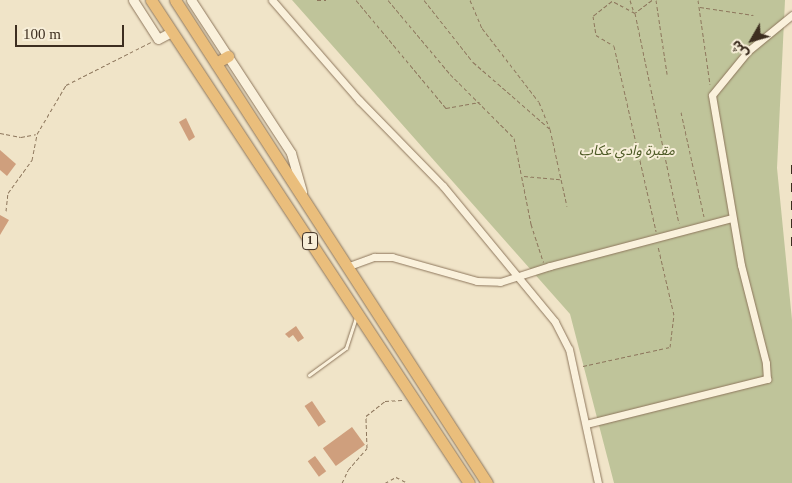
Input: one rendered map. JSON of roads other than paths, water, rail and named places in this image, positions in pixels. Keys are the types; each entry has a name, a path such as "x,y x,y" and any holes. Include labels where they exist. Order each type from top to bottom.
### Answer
{"highway":[{"name":"1","path":"151,0 469,483"},
{"name":"1","path":"175,0 303,193 487,483"},
{"path":"171,32 188,20"},
{"path":"216,63 228,56"}],"main road":[{"path":"133,0 158,39 171,32"},
{"path":"191,0 291,153 303,193"}],"street":[{"path":"272,0 359,100 443,186 520,276 555,322 568,350 598,483"},
{"path":"586,424 767,379 732,218 712,95 748,51 792,15"},
{"path":"349,266 374,258 392,257 485,282 520,276 545,267 732,218"}],"lane":[{"path":"309,376 346,348 356,314"}],"railway":[{"path":"792,165 792,248"}],"park label":[{"name":"مقبرة وادي عكاب","path":"627,151"}]}
